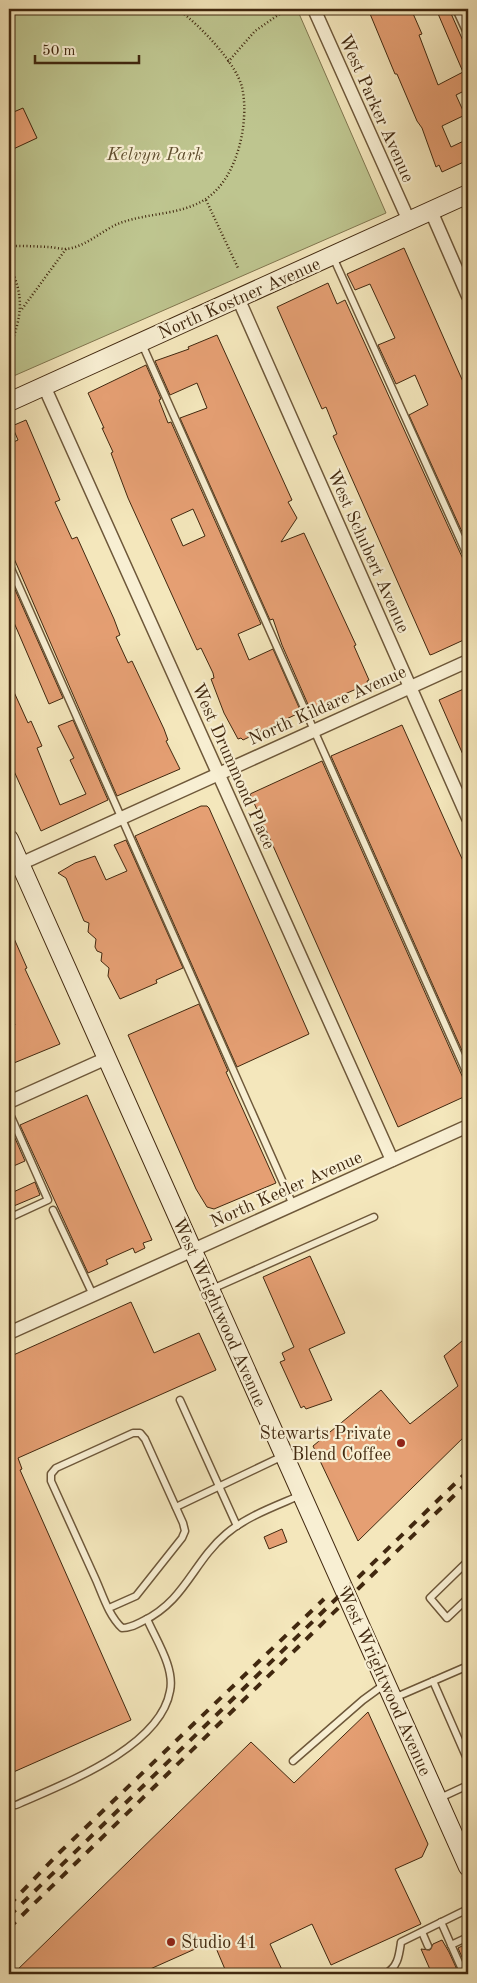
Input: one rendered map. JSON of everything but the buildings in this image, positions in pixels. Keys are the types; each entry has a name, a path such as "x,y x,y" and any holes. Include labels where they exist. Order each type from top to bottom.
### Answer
{"street":[{"name":"West Parker Avenue","path":"314,9 409,221"},
{"name":"North Kostner Avenue","path":"9,402 468,194"},
{"path":"431,211 468,296"},
{"name":"West Schubert Avenue","path":"238,298 468,818"},
{"name":"West Drummond Place","path":"44,386 392,1160"},
{"name":"North Kildare Avenue","path":"14,866 468,661"},
{"name":"West Wrightwood Avenue","path":"9,839 14,866 107,1058 468,1867"},
{"path":"9,1102 107,1058"},
{"name":"North Keeler Avenue","path":"9,1333 468,1126"}],"lane":[{"path":"456,9 468,35"},
{"path":"333,256 468,557"},
{"path":"141,342 468,1076"},
{"path":"9,564 293,1205"},
{"path":"9,1112 48,1200 9,1218"},
{"path":"53,1210 93,1295"},
{"path":"210,1290 374,1217"},
{"path":"180,1400 237,1526"},
{"path":"109,1608 136,1596 182,1538 185,1531 183,1523 145,1439 140,1433 133,1433 56,1468 50,1474 51,1481 115,1622 122,1628 129,1628 171,1604 206,1556 226,1534 250,1518 302,1494"},
{"path":"176,1507 285,1456"},
{"path":"468,1561 430,1598 447,1618 468,1598"},
{"path":"9,1805 16,1805 90,1772 132,1744 164,1712 171,1690 167,1665 147,1619"},
{"path":"293,1761 363,1700 390,1691 433,1681 468,1666"},
{"path":"433,1681 468,1761"},
{"path":"438,1799 468,1785"},
{"path":"385,1974 391,1971 398,1960 401,1942 468,1909"},
{"path":"441,1922 464,1974"},
{"path":"422,1932 428,1946"},
{"path":"452,1945 468,1937"}],"path":[{"path":"9,246 66,249 96,237 118,224 140,216 190,206 206,200 223,182 236,160 241,137 244,114 242,86 226,56 178,9"},
{"path":"228,62 255,31 284,11"},
{"path":"206,200 238,268"},
{"path":"9,350 22,310 66,249"},
{"path":"9,264 19,288 22,310"}],"green space":[{"name":"Kelvyn Park","path":"9,9 297,9 386,213 9,378"}],"railway":[{"path":"9,1916 468,1471"},
{"path":"9,1928 468,1482"},
{"path":"9,1905 59,1853 324,1599"}],"place":[{"name":"Stewarts Private Blend Coffee","path":"401,1443"},
{"name":"Studio 41","path":"171,1942"}]}
